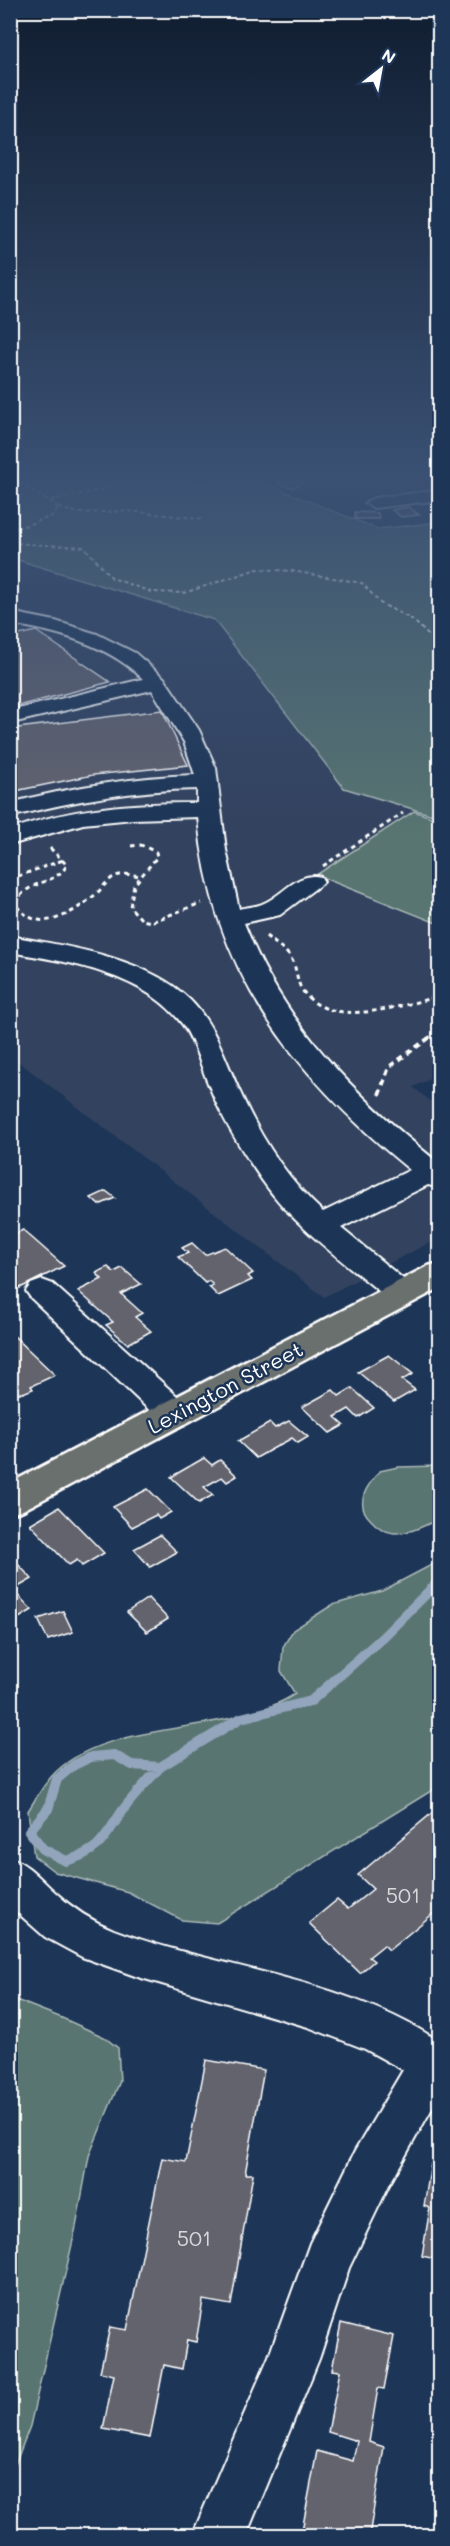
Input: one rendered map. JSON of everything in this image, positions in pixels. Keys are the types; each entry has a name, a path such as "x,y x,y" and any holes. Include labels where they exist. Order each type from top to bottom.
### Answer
{"main road":[{"name":"Lexington Street","path":"10,1500 440,1274"}],"lane":[{"path":"14,617 103,644 150,673 157,682 193,738 208,782 220,910 250,969 283,1021 328,1077 381,1131 435,1175 321,1225"},
{"path":"16,716 157,682"},
{"path":"10,810 61,796 119,786 208,782"},
{"path":"10,838 61,822 103,814 152,810 209,810"},
{"path":"220,910 271,910 317,874"},
{"path":"10,944 77,956 113,968 143,981 170,998 194,1020 205,1040 227,1097 250,1140 281,1185 321,1225 402,1293"},
{"path":"42,1291 175,1414"},
{"path":"10,1876 32,1899 62,1924 112,1950 312,2008 374,2031 436,2066 372,2168 327,2260 293,2359 219,2535"}],"path":[{"path":"377,600 413,620 440,647"},
{"path":"440,725 434,732 440,736"},
{"path":"317,874 403,813"},
{"path":"131,846 141,845 156,852 154,863 139,876 129,891 130,907 142,920 156,920 184,909 220,910"},
{"path":"58,854 67,865 60,874 22,890 15,904 24,916 39,922 55,920 95,895 112,878 128,874 139,876"},
{"path":"10,879 63,860"},
{"path":"264,934 291,958 301,988 310,998 330,1010 368,1014 440,996"},
{"path":"379,1099 379,1089 388,1067 440,1030"}],"shaded area":[{"path":"10,600 148,600 214,620 343,787 439,817 439,1075 413,1087 439,1108 439,1238 324,1297 11,1056"}],"green space":[{"path":"148,600 439,600 439,817 344,788 214,620"},
{"path":"414,811 439,820 439,924 316,875"},
{"path":"439,1466 439,1519 412,1531 394,1533 372,1522 365,1513 364,1494 380,1471 398,1467"},
{"path":"439,1561 439,1786 217,1923 182,1920 128,1892 55,1872 34,1856 28,1811 51,1777 74,1758 102,1745 133,1736 236,1717 267,1708 295,1694 281,1671 283,1647 293,1630 332,1605 382,1591"},
{"path":"11,1998 104,2037 118,2048 120,2081 89,2156 76,2227 30,2426 11,2475"}],"building":[{"path":"36,631 110,682 10,708 10,637"},
{"path":"162,710 188,765 93,775 10,792 10,729"},
{"path":"106,1191 115,1198 99,1205 91,1198"},
{"path":"23,1230 64,1266 20,1288 10,1279 10,1236"},
{"path":"192,1243 205,1255 225,1247 253,1273 248,1276 252,1280 218,1296 209,1287 213,1285 209,1281 205,1283 178,1257 188,1253 182,1248"},
{"path":"108,1267 114,1272 122,1268 141,1284 121,1294 142,1313 135,1317 151,1331 128,1344 106,1325 113,1322 78,1291 102,1279 96,1273"},
{"path":"13,1335 55,1375 31,1386 33,1389 23,1393 14,1393 10,1390"},
{"path":"389,1355 413,1374 402,1380 415,1390 394,1402 358,1372"},
{"path":"352,1388 374,1408 358,1418 349,1409 335,1417 344,1425 330,1433 302,1407 333,1390 339,1396"},
{"path":"289,1421 308,1437 298,1443 292,1438 256,1458 238,1441 270,1423 275,1428"},
{"path":"204,1458 212,1465 220,1460 237,1476 227,1482 222,1477 204,1487 213,1495 199,1503 171,1477"},
{"path":"148,1489 171,1512 159,1519 156,1515 132,1527 113,1507"},
{"path":"59,1507 104,1553 82,1566 77,1560 69,1565 30,1524"},
{"path":"160,1535 177,1552 150,1567 134,1549"},
{"path":"12,1558 32,1579 13,1590 32,1610 14,1621 10,1617"},
{"path":"148,1598 168,1619 147,1632 127,1612"},
{"path":"63,1611 73,1632 48,1640 38,1619"},
{"path":"432,1813 440,1820 440,1908 389,1950 384,1945 369,1957 374,1961 360,1973 309,1923 337,1900 348,1909 373,1889 358,1875"},
{"path":"206,2060 264,2070 245,2174 253,2174 231,2305 203,2300 196,2342 187,2340 182,2369 164,2365 150,2438 103,2429 114,2375 100,2372 110,2327 127,2330 162,2158 186,2162"},
{"path":"431,2164 440,2167 440,2260 422,2256 430,2208 424,2206"},
{"path":"341,2323 394,2336 384,2389 378,2388 369,2442 384,2447 369,2536 301,2536 317,2451 353,2461 357,2441 328,2432 340,2371 332,2370"}],"waterway":[{"path":"160,1767 241,1718 311,1701 382,1638 440,1580"},
{"path":"114,1755 132,1765 160,1767 127,1804 106,1836 87,1853 66,1861 43,1849 29,1831 48,1809 57,1779 74,1765 91,1757 114,1755"}]}
